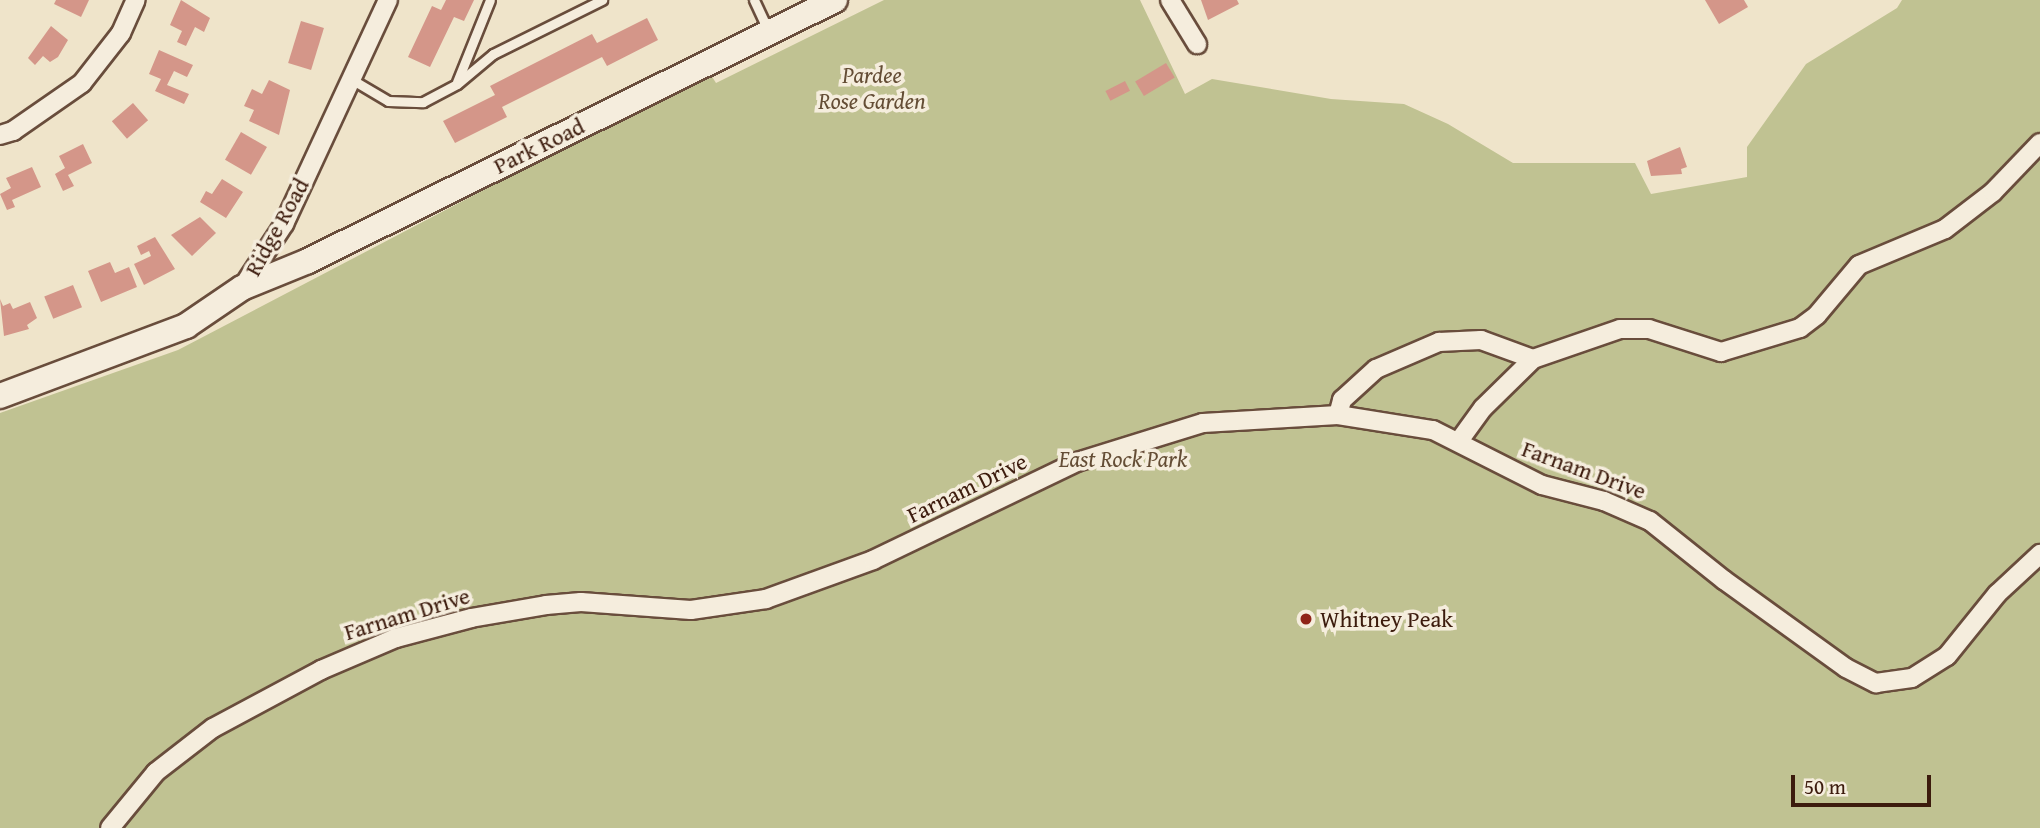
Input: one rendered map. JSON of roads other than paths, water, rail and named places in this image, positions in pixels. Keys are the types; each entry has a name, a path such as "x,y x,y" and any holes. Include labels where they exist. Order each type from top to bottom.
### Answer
{"main road":[{"name":"Park Road","path":"242,288 308,261 835,0"},
{"name":"Ridge Road","path":"0,396 168,335 215,311 242,288"}],"street":[{"path":"0,135 13,131 82,83 121,33 136,0"},
{"name":"Ridge Road","path":"242,288 284,224 388,0"},
{"path":"1171,0 1197,44"},
{"path":"1459,441 1483,408 1532,359 1636,327 1721,352 1771,340 1810,322 1859,264 1944,229 1993,192 2040,143"},
{"path":"1338,415 1342,400 1363,378 1390,361 1439,342 1481,340 1532,359"},
{"name":"Farnam Drive","path":"110,828 156,772 213,728 321,670 396,638 471,618 546,605 581,602 691,610 766,599 846,571 1049,474 1160,433 1203,423 1338,415 1408,423 1459,441 1542,485 1604,501 1650,521 1724,580 1846,668 1876,683 1912,678 1941,661 1997,594 2040,555"}],"lane":[{"path":"457,84 490,0"},
{"path":"351,79 388,101 423,102 457,84 493,54 602,0"},
{"path":"754,0 769,32"}],"place":[{"name":"Whitney Peak","path":"1306,619"}],"park label":[{"name":"Pardee Rose Garden","path":"872,88"},
{"name":"East Rock Park","path":"1123,459"}]}
